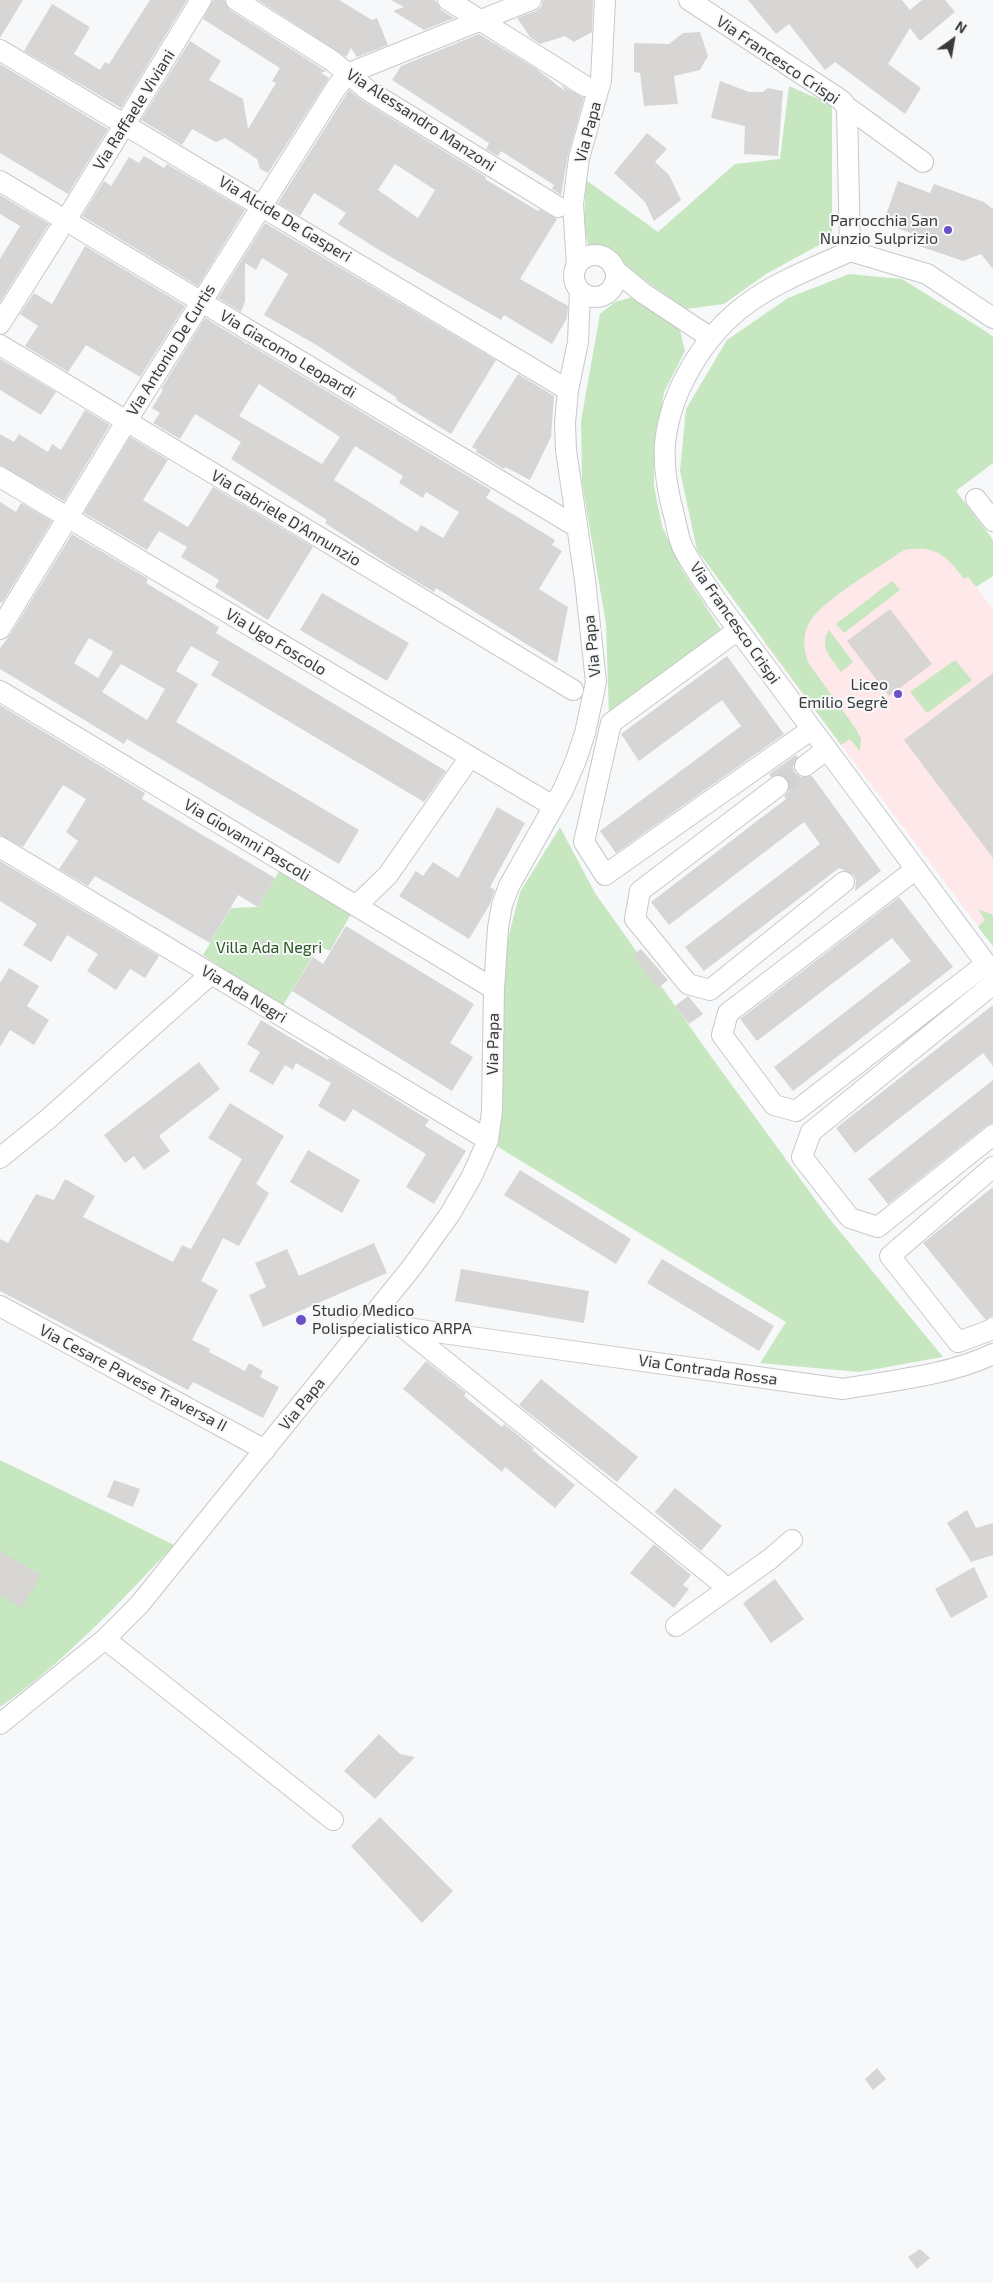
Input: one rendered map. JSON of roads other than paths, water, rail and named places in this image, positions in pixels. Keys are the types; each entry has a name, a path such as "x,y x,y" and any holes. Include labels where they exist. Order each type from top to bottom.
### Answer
{"street":[{"name":"Via Raffaele Viviani","path":"0,324 126,124 201,0"},
{"name":"Via Alessandro Manzoni","path":"236,0 331,60 377,96 558,207"},
{"path":"448,0 585,86"},
{"path":"347,74 531,0"},
{"name":"Via Papa","path":"577,265 573,204 579,158 601,80 605,0"},
{"name":"Via Francesco Crispi","path":"689,0 841,100 847,107 850,251 778,285 748,303 729,319 712,338 693,365 680,391 666,443 665,469 668,494 683,548 716,600 990,969"},
{"name":"Via Alcide De Gasperi","path":"0,50 262,205 568,390"},
{"name":"Via Antonio De Curtis","path":"0,629 126,422 336,88 347,74"},
{"path":"847,107 923,162"},
{"name":"Via Giacomo Leopardi","path":"0,181 62,226 202,302 577,527"},
{"path":"850,251 927,274 993,318"},
{"path":"605,294 616,278 612,264 600,256 586,257 577,265 574,279 580,291 586,295 605,294 626,289 643,293"},
{"path":"615,270 643,293 712,338"},
{"name":"Via Papa","path":"0,1724 105,1639 139,1605 412,1267 450,1214 472,1176 488,1140 492,1111 494,989 498,928 502,905 509,886 562,790 582,742 596,682 566,450 565,423 568,390 578,342 580,291"},
{"name":"Via Papa","path":"578,342 605,294"},
{"name":"Via Gabriele D'Annunzio","path":"0,345 573,690"},
{"name":"Via Ugo Foscolo","path":"0,477 553,806"},
{"path":"976,498 993,522"},
{"path":"738,630 611,723 584,842 605,875 812,729"},
{"name":"Via Giovanni Pascoli","path":"0,691 494,989"},
{"path":"805,766 826,749"},
{"path":"356,906 388,875 470,757"},
{"path":"778,786 640,891 635,919 688,984 710,990 844,882"},
{"name":"Via Ada Negri","path":"0,848 488,1140"},
{"path":"916,869 728,1013 722,1035 774,1105 796,1111 990,969"},
{"path":"0,1158 48,1119 211,974"},
{"path":"993,984 811,1132 802,1157 850,1218 878,1227 993,1135"},
{"path":"993,1167 890,1256 958,1342 993,1328"},
{"name":"Via Cesare Pavese Traversa II","path":"0,1306 265,1450"},
{"name":"Via Contrada Rossa","path":"378,1311 412,1328 719,1582"},
{"name":"Via Contrada Rossa","path":"412,1328 843,1389 909,1378 972,1363 993,1354"},
{"path":"676,1626 770,1559 792,1540"},
{"path":"105,1639 333,1820"}],"tunnel":[{"path":"778,786 805,766"}],"place":[{"name":"Parrocchia San Nunzio Sulprizio","path":"948,230"},
{"name":"Liceo Emilio Segrè","path":"898,694"},
{"name":"Studio Medico Polispecialistico ARPA","path":"301,1320"}],"park label":[{"name":"Villa Ada Negri","path":"269,948"}]}
